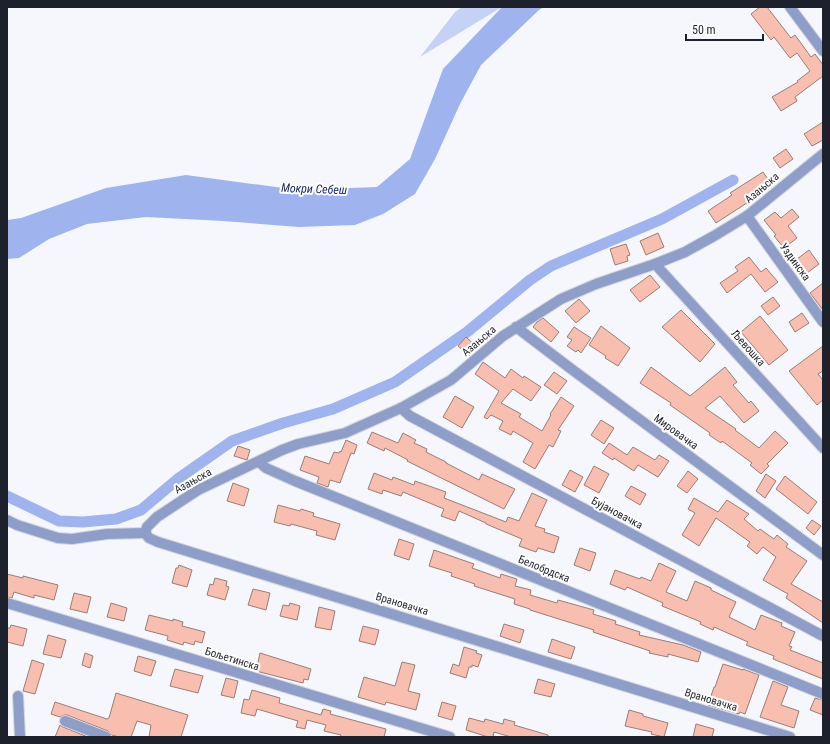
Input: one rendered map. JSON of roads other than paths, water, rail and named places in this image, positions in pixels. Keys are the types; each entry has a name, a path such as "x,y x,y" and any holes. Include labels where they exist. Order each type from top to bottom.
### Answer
{"street":[{"path":"790,7 823,51"},
{"name":"Азањска","path":"145,533 147,527 156,517 198,490 298,444 345,433 401,408 451,380 488,348 516,327 578,290 655,264 685,252 747,216 823,154"},
{"name":"Уздинска","path":"747,216 823,322"},
{"name":"Љевошка","path":"655,264 823,448"},
{"name":"Мировачка","path":"516,327 823,555"},
{"name":"Бујановачка","path":"401,408 417,420 823,636"},
{"name":"Белобрдска","path":"260,462 266,468 295,481 823,694"},
{"path":"7,520 17,525 58,538 72,539 106,534 145,533"},
{"name":"Врановачка","path":"145,533 149,538 158,542 790,737"},
{"name":"Бољетинска","path":"7,603 450,737"},
{"path":"18,696 20,737"},
{"path":"65,721 106,737"}],"water":[{"path":"502,7 544,7 481,65 460,104 435,159 415,194 383,214 355,225 299,227 146,217 87,224 49,239 19,258 7,259 7,220 21,218 106,188 186,175 298,190 377,187 410,159 443,69"}],"waterway":[{"path":"7,496 59,521 83,522 116,519 141,510 179,478 232,441 283,423 333,409 395,382 467,332 530,280 551,266 662,219 733,180"}],"water label":[{"name":"Мокри Себеш","path":"314,189"}]}
